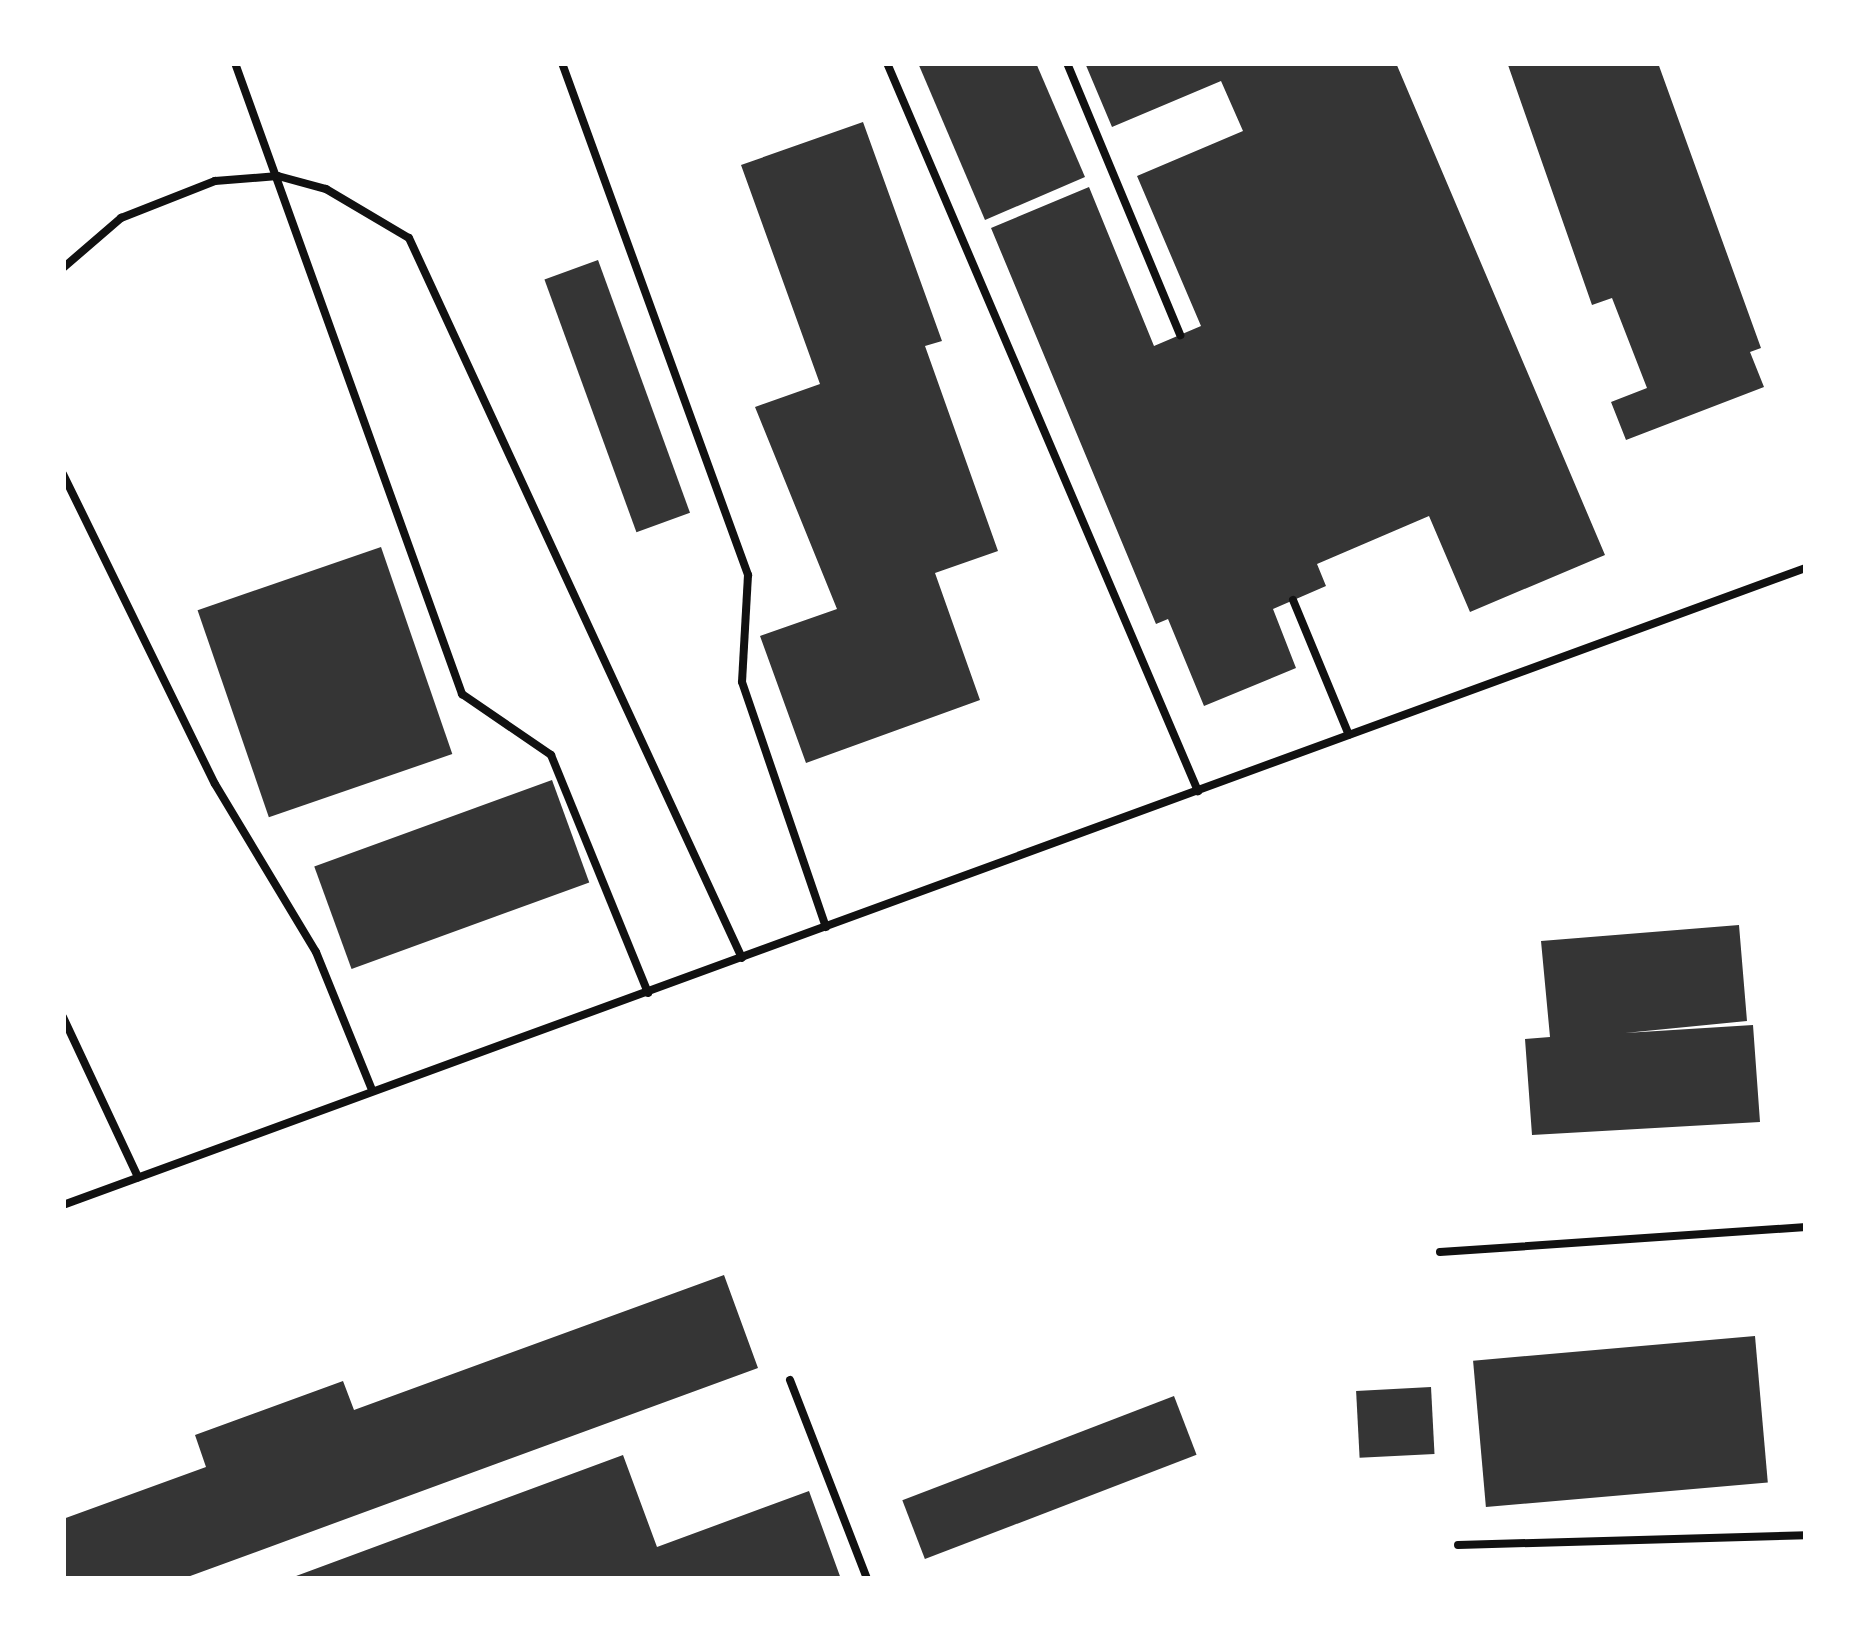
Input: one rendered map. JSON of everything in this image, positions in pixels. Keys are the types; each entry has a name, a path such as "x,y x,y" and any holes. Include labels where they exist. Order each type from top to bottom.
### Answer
{"lane":[{"path":"235,63 463,694 551,755 648,993"},
{"path":"562,63 748,575 742,682 826,927"},
{"path":"887,63 1198,790"},
{"path":"1067,63 1180,335"},
{"path":"63,268 162,196 278,176 359,201 425,263 742,958"},
{"path":"63,474 214,784 316,952 372,1090"},
{"path":"63,1205 1806,568"},
{"path":"1293,600 1348,735"},
{"path":"63,1017 139,1177"},
{"path":"1440,1252 1806,1227"},
{"path":"790,1379 867,1579"},
{"path":"1458,1545 1806,1535"}],"building":[{"path":"918,63 1036,63 1085,177 985,220"},
{"path":"1085,63 1396,63 1605,555 1470,612 1429,516 1317,564 1326,586 1273,609 1296,668 1204,706 1168,619 1156,624 991,228 1089,187 1154,346 1201,326 1137,176 1243,131 1221,81 1112,127"},
{"path":"1658,63 1761,348 1750,352 1764,387 1626,440 1611,402 1647,388 1612,298 1592,305 1508,65"},
{"path":"863,122 942,341 925,346 998,551 935,573 980,700 806,763 760,636 837,609 755,407 820,384 741,165"},
{"path":"598,260 690,513 636,532 544,279"},
{"path":"381,547 452,754 269,817 198,610"},
{"path":"552,780 589,882 352,969 314,867"},
{"path":"1739,925 1747,1021 1625,1033 1753,1025 1760,1122 1532,1135 1525,1039 1550,1037 1541,941"},
{"path":"724,1275 758,1368 182,1579 63,1579 63,1519 206,1467 195,1435 343,1381 354,1410"},
{"path":"1755,1336 1768,1482 1486,1507 1473,1361"},
{"path":"1431,1387 1435,1454 1360,1458 1356,1391"},
{"path":"1174,1396 1197,1455 925,1559 902,1500"},
{"path":"623,1455 657,1547 809,1491 841,1579 288,1579"}]}
